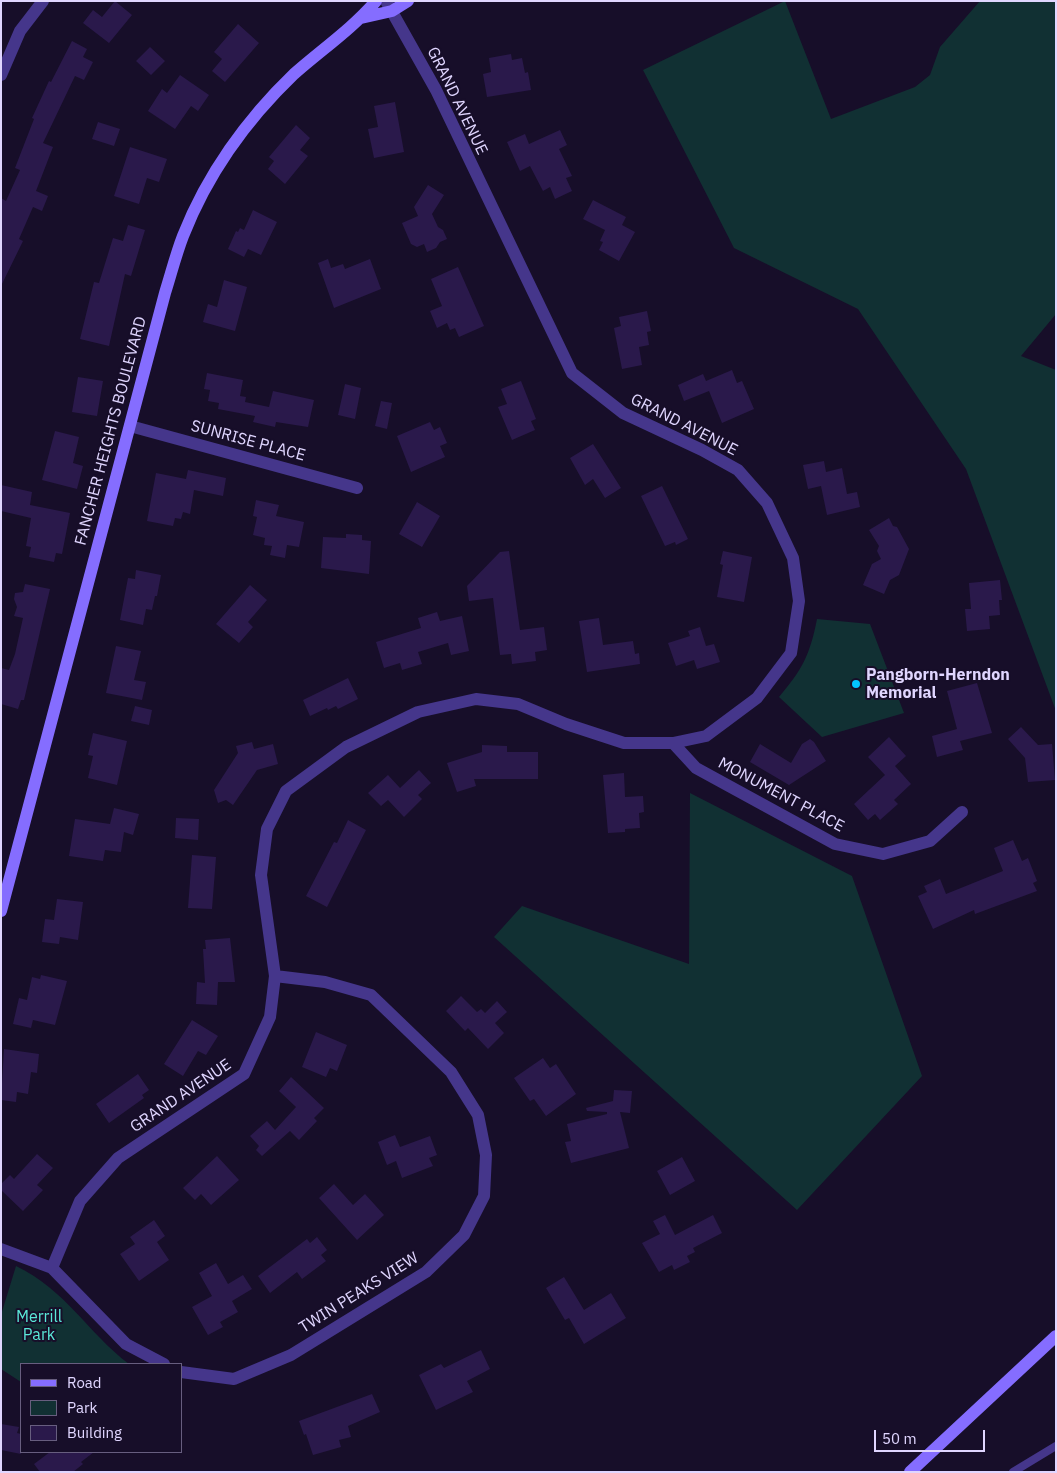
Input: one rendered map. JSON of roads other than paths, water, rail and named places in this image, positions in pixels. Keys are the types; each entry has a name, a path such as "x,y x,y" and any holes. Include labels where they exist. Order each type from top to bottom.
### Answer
{"street":[{"path":"1,75 20,30 43,1"},
{"name":"FANCHER HEIGHTS BOULEVARD","path":"1,911 167,285 184,236 206,190 234,142 293,75 361,18 376,1"},
{"name":"FANCHER HEIGHTS BOULEVARD","path":"361,18 389,6 408,1"},
{"name":"GRAND AVENUE","path":"52,1268 80,1201 118,1158 244,1074 270,1017 275,976 261,875 267,829 286,791 346,747 418,712 476,699 518,704 566,724 624,742 673,743 706,736 757,698 791,653 799,602 793,558 767,503 738,470 702,450 623,413 572,373 436,90 389,6"},
{"name":"SUNRISE PLACE","path":"130,426 358,488"},
{"name":"MONUMENT PLACE","path":"673,743 696,768 835,844 882,854 930,841 962,812"},
{"name":"TWIN PEAKS VIEW","path":"182,1372 234,1379 291,1355 426,1272 464,1235 484,1196 486,1154 478,1115 450,1072 370,995 325,982 275,976"},
{"path":"1,1250 52,1268 126,1344 162,1363"},
{"path":"910,1472 1056,1336"}],"lane":[{"path":"1013,1472 1056,1446"}],"place":[{"name":"Pangborn-Herndon Memorial","path":"856,684"}],"park label":[{"name":"Merrill Park","path":"39,1326"}]}
